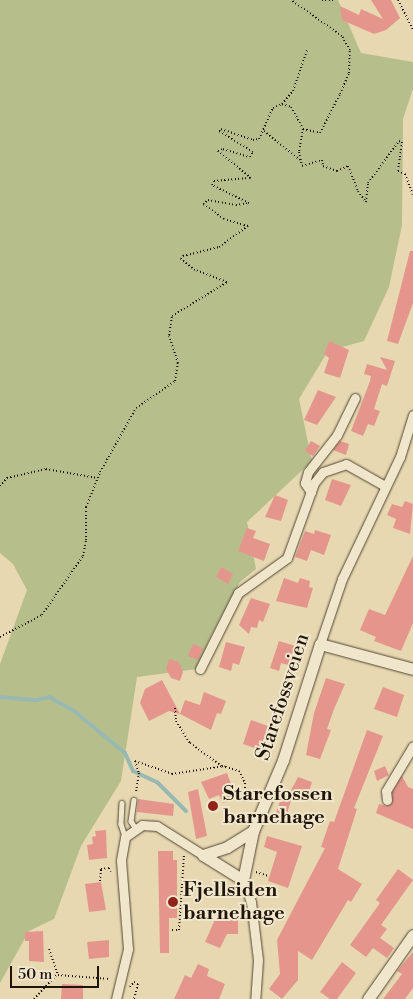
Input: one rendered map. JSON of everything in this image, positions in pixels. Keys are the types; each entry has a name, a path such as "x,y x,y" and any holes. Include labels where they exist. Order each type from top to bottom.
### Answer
{"street":[{"path":"311,492 305,483 308,472 337,435 355,398"},
{"name":"Starefossveien","path":"255,999 258,960 251,902 243,880 252,831 283,760 342,579 400,457 413,415"},
{"path":"200,669 238,593 287,558 311,492 323,472 346,464 385,486"},
{"path":"320,644 413,669"},
{"path":"387,800 386,791 413,746"},
{"path":"116,999 128,949 121,860 125,837 136,829 148,825 157,826 186,846 243,880"},
{"path":"203,855 226,847 252,831"},
{"path":"368,999 413,936"}],"lane":[{"path":"134,800 131,821 136,829"},
{"path":"122,803 121,824 125,837"}],"path":[{"path":"291,0 342,36 350,50 349,73 320,133 303,129"},
{"path":"322,0 334,0"},
{"path":"398,0 413,29"},
{"path":"0,637 42,615 70,577 86,547 86,507 97,478 136,408 175,382 178,363 169,335 172,316 227,282 195,270 181,259 219,247 248,226 224,219 203,204 208,200 236,205 249,203 212,184 214,181 251,178 218,151 223,149 250,158 253,152 219,131 226,130 253,140 259,139 274,108 282,104 293,91 307,50"},
{"path":"282,104 291,107 303,129 300,160"},
{"path":"264,131 306,167 322,160 323,166 340,172 348,166 366,202 368,183 399,140 402,142 398,171 405,174 413,195"},
{"path":"0,486 7,478 22,472 46,469 97,478"},
{"path":"174,708 176,721 190,743 224,766 237,770 243,778 245,802"},
{"path":"134,800 138,774 135,761 172,774 224,766"},
{"path":"172,930 179,930 186,846"},
{"path":"100,881 101,869 109,868 113,878"},
{"path":"49,949 56,975"},
{"path":"34,999 56,975 108,977"},
{"path":"129,988 134,982 138,984 134,999"}],"green space":[{"path":"0,0 338,0 361,53 413,62 413,89 403,119 402,225 389,287 364,341 328,351 299,399 312,461 247,522 256,569 240,582 210,638 197,669 137,677 121,781 81,846 54,919 29,931 0,983 0,664 27,590 13,564 0,553"}],"building":[{"path":"371,0 391,0 400,18 386,30 374,34 342,20 340,6 359,15 361,9 383,19"},
{"path":"410,251 413,251 413,303 398,344 387,341"},
{"path":"329,341 349,350 340,378 324,373 329,358 324,354"},
{"path":"380,357 395,361 387,386 382,384 374,409 380,411 374,426 368,424 363,436 351,431 370,381 371,376 364,374 367,364 387,370"},
{"path":"318,390 336,397 317,425 304,420"},
{"path":"311,441 320,446 313,456 305,451"},
{"path":"340,441 349,444 346,455 333,450"},
{"path":"332,479 351,485 341,506 325,500"},
{"path":"275,495 288,500 281,521 265,517"},
{"path":"405,501 413,504 410,534 393,528 396,519 387,515 392,504 402,507"},
{"path":"247,528 256,531 253,538 270,544 264,561 238,551"},
{"path":"315,530 331,535 324,555 311,550 307,561 295,557 305,531 314,534"},
{"path":"413,556 413,623 401,651 374,641 376,637 360,630 369,609 385,615"},
{"path":"221,567 233,574 228,584 216,577"},
{"path":"284,578 298,583 300,578 310,581 309,587 313,588 307,608 276,601"},
{"path":"251,598 270,604 263,622 259,620 257,628 251,627 249,634 239,625"},
{"path":"279,641 295,646 288,665 281,663 279,671 270,668"},
{"path":"226,642 245,647 239,665 233,663 231,671 219,667"},
{"path":"193,644 203,648 198,660 188,656"},
{"path":"169,659 179,662 183,672 180,681 171,678 166,669"},
{"path":"326,678 345,684 327,729 331,730 320,759 306,755 314,713"},
{"path":"162,680 180,714 169,711 149,721 140,703 145,689"},
{"path":"383,687 404,695 397,717 374,709"},
{"path":"204,692 226,701 221,714 217,713 211,730 180,714 185,700 200,705"},
{"path":"251,720 268,726 260,750 243,744"},
{"path":"367,730 383,736 354,808 357,809 338,869 362,884 351,902 348,900 312,960 298,951 298,980 282,999 269,989 280,974 277,940 325,848 321,847 330,821 334,822"},
{"path":"385,766 389,775 377,781 374,771"},
{"path":"227,773 236,798 223,803 219,795 209,799 201,782"},
{"path":"402,776 408,787 413,789 413,829 376,813 379,804 386,806 392,803 392,792"},
{"path":"298,777 312,782 306,802 292,798 286,816 276,813 283,792 289,794"},
{"path":"198,789 207,836 196,839 188,792"},
{"path":"138,799 174,804 173,816 137,812"},
{"path":"106,830 107,858 89,860 87,845 93,844 92,837 96,836 95,831"},
{"path":"267,836 302,846 288,888 268,881 277,852 264,847"},
{"path":"158,851 173,851 173,860 177,860 177,918 169,918 169,953 160,953"},
{"path":"398,869 413,880 381,925 387,929 380,938 394,948 387,958 373,948 366,957 350,945 380,903 376,900"},
{"path":"101,882 106,910 89,912 85,884"},
{"path":"217,915 238,919 238,934 227,934 220,948 205,942"},
{"path":"43,931 44,962 29,961 29,941 25,941 25,932"},
{"path":"109,940 109,957 89,959 87,942"},
{"path":"413,952 413,988 405,999 383,999 402,974 397,971"},
{"path":"342,962 356,973 337,999 330,999 320,992"},
{"path":"198,964 209,969 207,976 225,984 219,999 174,999 185,975 191,978"},
{"path":"62,984 83,985 83,999 61,999"}],"waterway":[{"path":"0,697 37,700 49,697 74,711 125,753 133,771 157,782 186,811"}],"place":[{"name":"Starefossen barnehage","path":"213,806"},
{"name":"Fjellsiden barnehage","path":"173,902"}]}
